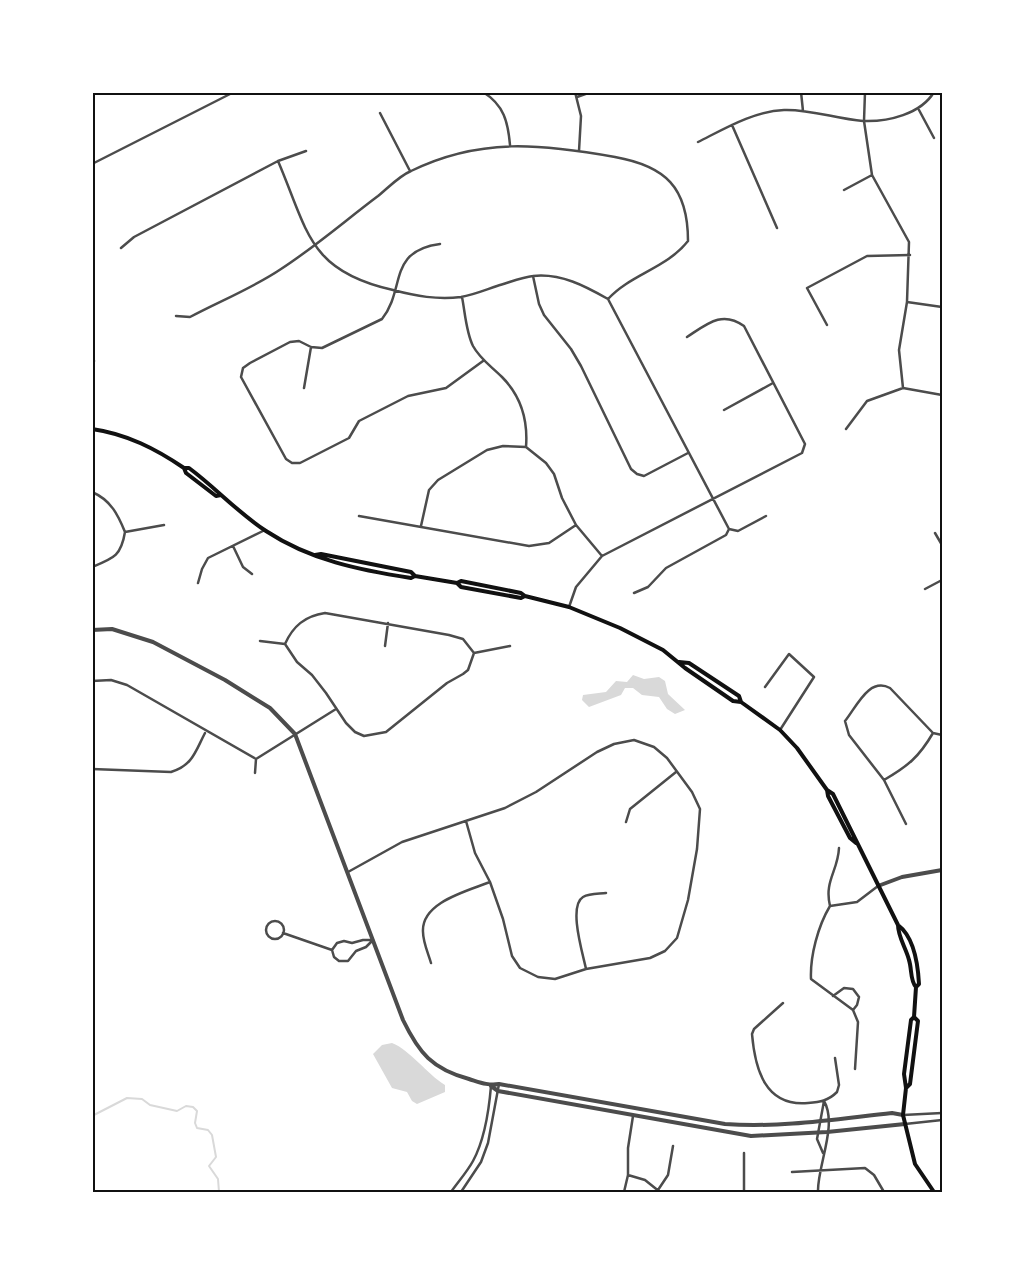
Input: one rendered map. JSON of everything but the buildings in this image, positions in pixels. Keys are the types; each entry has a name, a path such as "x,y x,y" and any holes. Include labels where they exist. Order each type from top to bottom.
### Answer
{"main road":[{"path":"92,429 110,432 137,441 184,468 186,473 216,496 221,495 265,530 298,549 315,555 321,554 411,572 415,576 457,583 461,587 521,598 525,596 569,607 620,628 663,650 685,668 734,700 741,702 780,730 810,763 827,790 828,796 850,838 856,842 898,925 898,932 910,964 913,984 916,987 914,1017 910,1020 905,1059 906,1088 903,1115 915,1164 934,1192"},
{"path":"906,1088 910,1084 918,1021 914,1017"}],"street":[{"path":"92,164 234,92"},
{"path":"483,92 503,111 509,129 510,145"},
{"path":"575,92 581,116 579,151"},
{"path":"577,97 591,92"},
{"path":"802,92 803,111"},
{"path":"865,92 864,121 872,175 907,235 910,255 907,302 899,350 903,388"},
{"path":"698,142 732,125 782,110 803,111 864,121 893,117 918,110 934,92"},
{"path":"918,110 934,138"},
{"path":"380,113 410,171"},
{"path":"732,125 778,228"},
{"path":"176,316 190,317 281,270 410,171 458,154 510,145 579,151 620,158 642,163 657,170 666,177 683,207 688,224 688,241 674,258 623,285 608,299"},
{"path":"121,248 134,237 278,161 306,151"},
{"path":"278,161 299,219 314,244 328,261 344,273 374,286 427,298 462,297 533,276 558,277 583,285 608,299 729,531"},
{"path":"844,190 872,175"},
{"path":"440,244 429,245 416,252 404,263 399,273 388,312 382,319 322,348 311,348 299,341 290,342 250,363 244,368 241,377 286,459 292,463 300,463 349,438 359,421 393,402 446,388 484,361"},
{"path":"827,325 807,288 867,256 910,255"},
{"path":"533,276 539,304 544,315 578,360 632,469 637,474 644,476 688,453"},
{"path":"462,297 473,345 484,361 503,378 523,410 527,426 526,447"},
{"path":"907,302 942,307"},
{"path":"569,607 576,587 602,556 802,453 804,449 805,444 744,326 731,318 721,318 712,321 687,337"},
{"path":"304,388 311,348"},
{"path":"92,366 94,360"},
{"path":"724,410 772,383"},
{"path":"846,429 867,401 903,388 942,395"},
{"path":"421,526 427,495 438,480 487,450 503,446 526,447 546,463 554,474 562,498 576,525 602,556"},
{"path":"92,492 102,496 112,506 125,532 122,550 113,559 92,567"},
{"path":"359,516 529,546 549,543 576,525"},
{"path":"634,593 648,587 666,568 729,531 738,531 766,516"},
{"path":"125,532 164,525"},
{"path":"198,584 202,569 208,558 265,530"},
{"path":"935,533 942,545"},
{"path":"233,546 243,567 252,574"},
{"path":"925,589 942,580"},
{"path":"285,644 291,630 315,614 335,614 463,639 474,653"},
{"path":"385,646 388,623"},
{"path":"92,630 112,629 153,642 225,680 270,708 295,734 373,940 416,1046 430,1061 450,1074 490,1086 498,1091 751,1136 827,1132 942,1120"},
{"path":"260,641 285,644 297,662 317,681 355,732 364,736 386,732 447,683 468,670 474,653"},
{"path":"474,653 510,646"},
{"path":"765,687 789,654 814,677 780,730"},
{"path":"92,680 110,680 127,685 256,759"},
{"path":"906,824 884,780 849,735 845,721 870,688 877,684 884,685 890,688 933,732 942,735"},
{"path":"256,759 336,709"},
{"path":"92,769 171,772 182,768 190,762 206,732"},
{"path":"884,780 905,768 918,757 933,732"},
{"path":"348,872 402,842 505,808 536,792 596,752 614,744 634,740 654,747 667,758 692,792 700,809 698,849 678,938 665,951 650,958 586,969 554,979 538,977 520,968 512,956 504,919 490,882 475,853 466,821"},
{"path":"255,773 256,759"},
{"path":"626,822 630,810 676,772"},
{"path":"839,848 838,859 828,885 830,906 825,915 810,968 811,979 853,1010 858,1022 855,1069"},
{"path":"830,906 848,905 857,902 878,886 902,877 942,870"},
{"path":"431,963 423,932 429,912 440,903 490,882"},
{"path":"586,969 576,919 576,906 582,898 593,894 606,893"},
{"path":"271,922 280,922 283,927 283,933 278,938 271,938 266,933 267,926 271,922"},
{"path":"283,933 332,950"},
{"path":"332,950 339,942 352,943 373,940"},
{"path":"332,950 335,959 346,962 356,951 366,947 373,940"},
{"path":"832,996 844,988 853,989 859,997 857,1005 853,1010"},
{"path":"784,1003 754,1029 752,1034 757,1070 761,1079 784,1101 797,1104 824,1101 837,1092 839,1085 835,1058"},
{"path":"490,1086 499,1084 725,1124 751,1126 828,1122 892,1113 903,1115 942,1113"},
{"path":"461,1192 481,1162 488,1143 499,1084"},
{"path":"451,1192 475,1156 482,1138 490,1086"},
{"path":"818,1192 817,1178 823,1169 823,1153 828,1122 828,1108 824,1101"},
{"path":"823,1153 817,1139 824,1101"},
{"path":"624,1192 628,1174 628,1148 633,1116"},
{"path":"628,1174 645,1180 659,1191 668,1175 673,1146"},
{"path":"744,1153 744,1192"},
{"path":"792,1172 865,1168 874,1175 884,1192"},
{"path":"730,1192 736,1192"}],"shaded area":[{"path":"633,675 644,679 659,677 665,681 668,694 685,710 675,714 667,709 659,697 642,695 633,688 625,688 621,695 589,707 582,700 583,695 606,692 616,681 627,682"},
{"path":"392,1043 399,1046 445,1085 445,1092 417,1104 412,1101 407,1092 392,1088 373,1054 382,1045"}],"waterway":[{"path":"92,1116 127,1098 142,1099 150,1105 177,1111 186,1106 193,1107 197,1111 195,1123 197,1128 208,1130 212,1135 216,1157 209,1166 218,1179 219,1192"}]}
